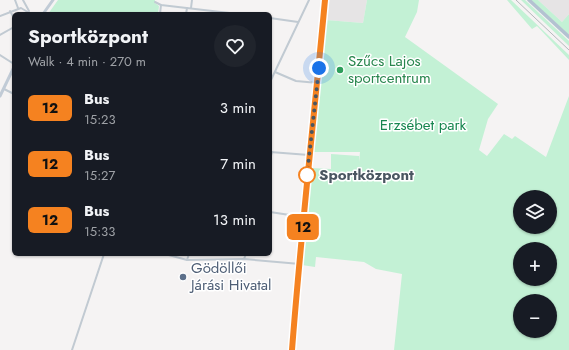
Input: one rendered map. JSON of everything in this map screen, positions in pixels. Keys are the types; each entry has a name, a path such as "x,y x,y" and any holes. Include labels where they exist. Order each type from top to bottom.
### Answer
{"main road":[{"path":"44,12 53,0"},
{"path":"529,0 569,37"},
{"path":"0,96 12,71"}],"street":[{"path":"14,0 18,8 28,12"},
{"path":"23,0 29,12"},
{"path":"191,8 192,0"},
{"path":"272,78 309,0"},
{"path":"292,350 303,217 318,83 325,0"},
{"path":"155,2 161,5 219,12"},
{"path":"160,12 161,5"},
{"path":"0,16 18,8"},
{"path":"186,12 187,8"},
{"path":"10,11 12,14"},
{"path":"272,18 298,22"},
{"path":"0,35 12,28"},
{"path":"0,55 12,63"},
{"path":"275,72 296,81 318,83"},
{"path":"4,89 12,93"},
{"path":"272,152 309,155"},
{"path":"272,212 303,217"},
{"path":"72,350 103,256"},
{"path":"172,256 187,260 244,260 300,264"},
{"path":"187,260 188,256"},
{"path":"244,260 245,256"}],"shaded area":[{"path":"327,0 367,0 363,23 326,20"},
{"path":"538,0 569,0 569,14 562,22"}],"green space":[{"path":"58,0 155,0 155,3 159,6 158,12 49,12"},
{"name":"Erzsébet park","path":"367,0 419,0 417,12 405,37 498,104 488,119 479,150 487,156 504,134 512,139 515,136 546,157 569,96 569,350 394,350 402,274 376,269 364,262 316,257 315,267 302,265 311,168 331,169 331,154 359,156 359,162 360,152 313,152 326,20 363,23"},
{"path":"507,0 511,0 569,55 569,60 537,26 532,29"},
{"path":"521,0 525,0 569,41 569,46"},
{"path":"531,0 538,0 562,22 569,14 569,35"}],"tram line":[{"path":"516,0 569,50"}],"bus line":[{"name":"12","path":"292,350 312,123 318,83 325,0"}],"place":[{"name":"Szűcs Lajos sportcentrum","path":"340,70"},
{"name":"Sportközpont","path":"307,175"},
{"name":"Gödöllői Járási Hivatal","path":"183,277"}],"route":[{"path":"307,175 319,68"}]}
